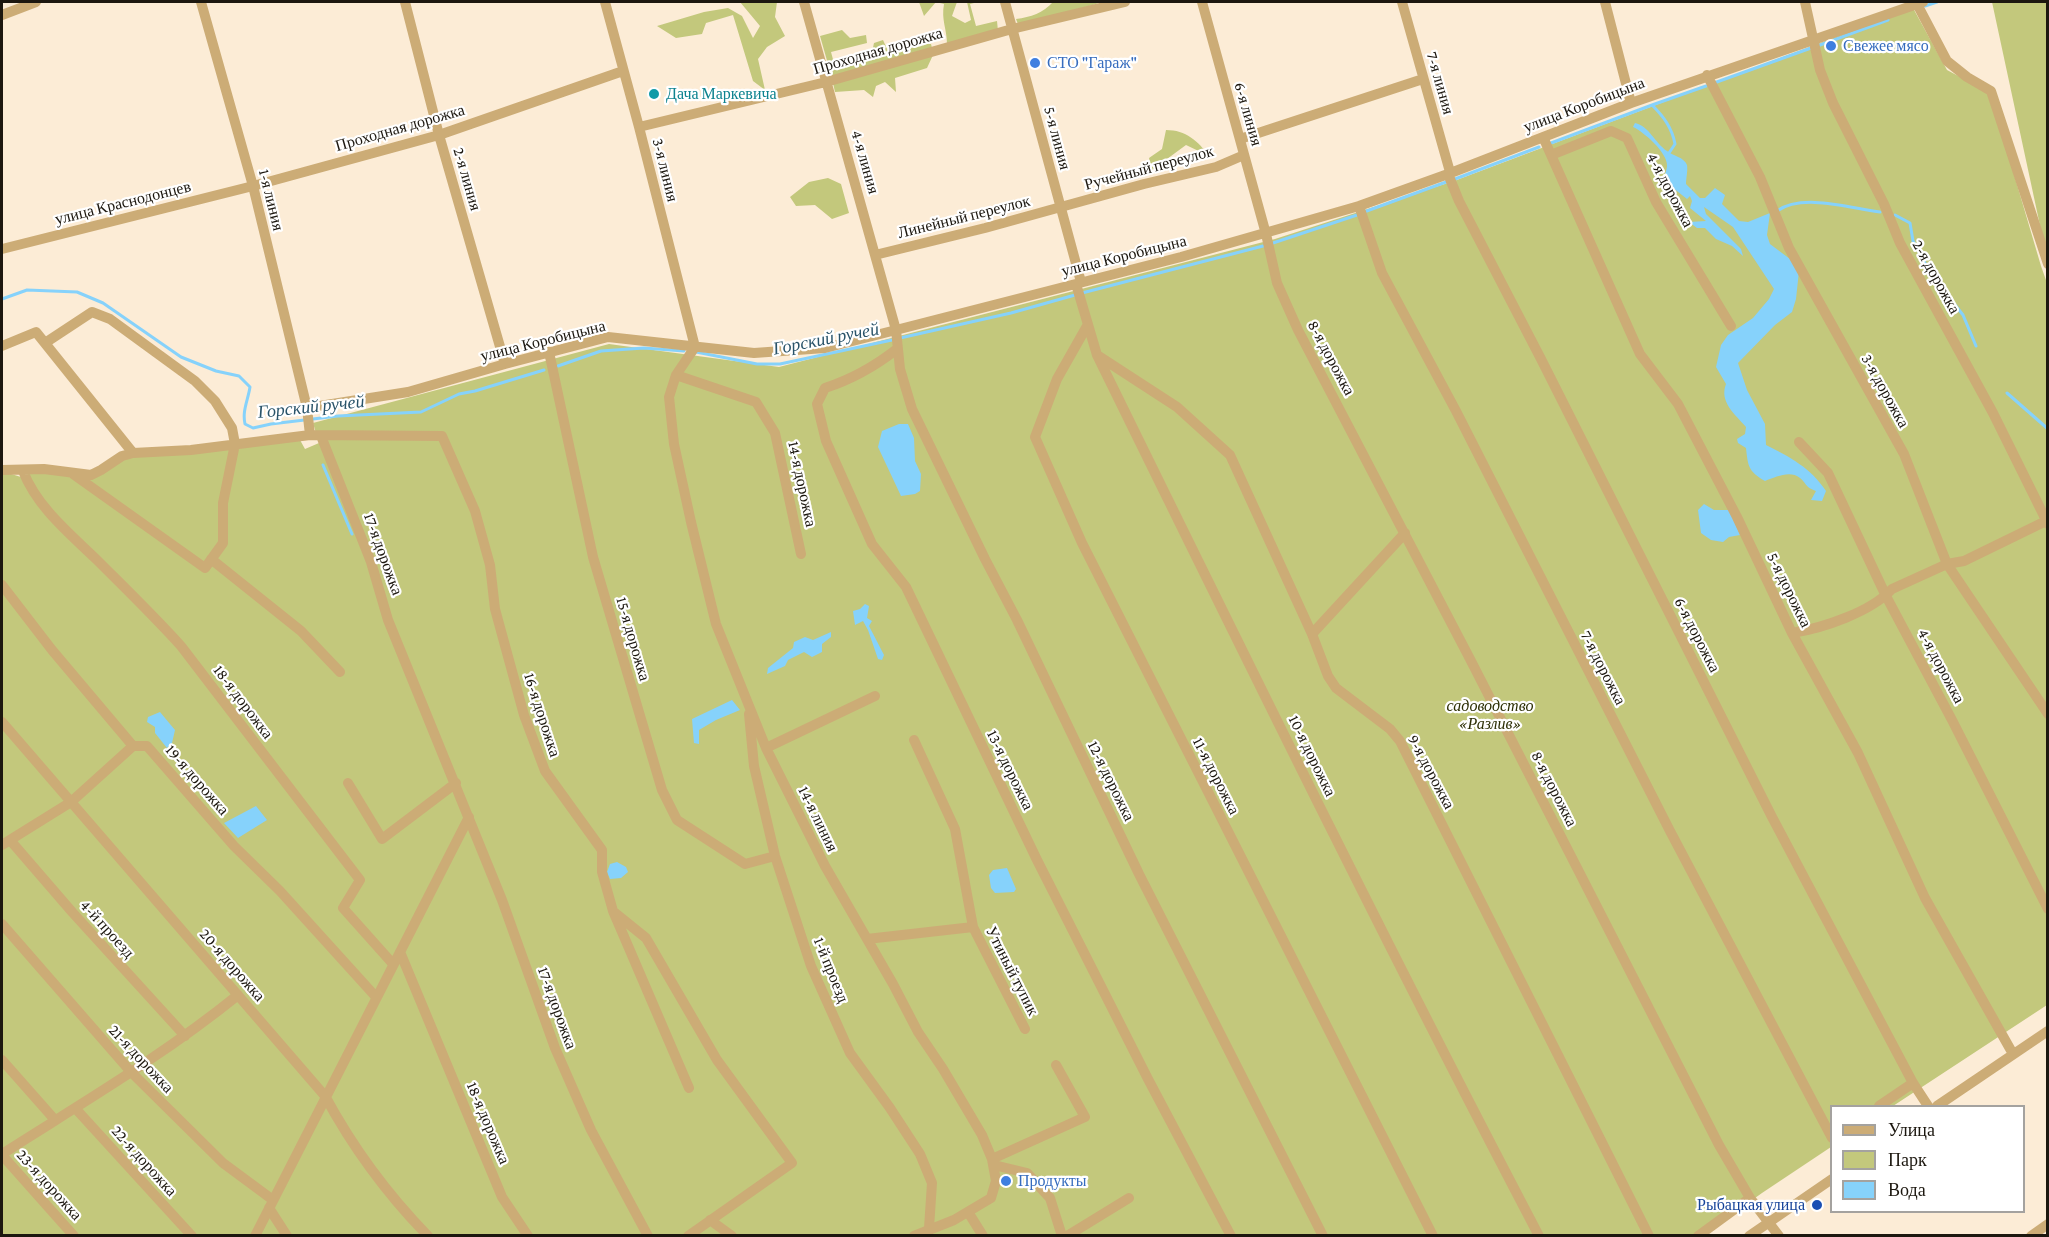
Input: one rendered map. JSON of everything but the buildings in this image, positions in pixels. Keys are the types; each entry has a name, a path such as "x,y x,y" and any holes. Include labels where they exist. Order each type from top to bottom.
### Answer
{"street":[{"path":"2,15 36,2"},
{"name":"1-я линия","path":"201,2 253,186 311,424"},
{"name":"2-я линия","path":"405,2 439,135 505,364"},
{"name":"3-я линия","path":"605,2 694,347"},
{"name":"4-я линия","path":"804,2 896,330"},
{"name":"5-я линия","path":"1005,2 1078,283"},
{"name":"Проходная дорожка","path":"639,127 826,82 1012,29 1125,2"},
{"name":"6-я линия","path":"1202,2 1266,234"},
{"name":"7-я линия","path":"1402,2 1449,173"},
{"path":"1605,2 1631,103"},
{"name":"2-я дорожка","path":"1804,2 1820,70 1833,103 1884,204 1900,243 1993,413 2047,523"},
{"path":"1920,3 1947,61 1967,77 1991,91 2048,264"},
{"name":"улица Коробицына","path":"311,424 408,392 608,337 754,353 825,348 1266,234 1359,206 1707,75 1920,3"},
{"name":"Проходная дорожка","path":"253,186 439,135 623,71"},
{"name":"3-я дорожка","path":"1707,75 1760,177 1788,248 1904,454 1947,564 2048,714"},
{"path":"1240,139 1423,79"},
{"name":"4-я дорожка","path":"1551,155 1611,131 1627,138 1656,202 1731,326"},
{"name":"5-я дорожка","path":"1543,137 1641,354 1678,404 1737,517 1792,633 1858,753 1925,898 2013,1054"},
{"name":"Ручейный переулок","path":"1060,207 1216,167 1244,155"},
{"name":"6-я дорожка","path":"1449,173 1459,201 1772,817 1927,1105"},
{"name":"улица Краснодонцев","path":"2,249 253,186"},
{"name":"7-я дорожка","path":"1359,206 1382,273 1456,411 1695,879 1830,1134"},
{"name":"Линейный переулок","path":"875,255 1060,207"},
{"name":"8-я дорожка","path":"1266,234 1277,283 1298,330 1405,533 1714,1135 1750,1198 1768,1222"},
{"name":"10-я дорожка","path":"1078,283 1087,326 1097,355 1362,890 1539,1236"},
{"path":"45,343 92,312 110,319 195,381 215,401 232,428 235,444 223,503 224,543 205,568 73,474"},
{"name":"11-я дорожка","path":"1087,326 1058,379 1035,436 1082,543 1433,1236"},
{"name":"12-я дорожка","path":"896,330 900,369 912,409 1139,874 1323,1236"},
{"path":"2,346 36,332 133,453"},
{"name":"14-я линия","path":"694,347 676,375 669,397 674,444 716,624 766,748 825,866 918,1032 982,1135 993,1162 996,1181 990,1198 968,1212 914,1236"},
{"name":"13-я дорожка","path":"897,349 850,380 825,388 817,404 826,441 872,544 906,587 1036,860 1148,1079 1232,1236"},
{"name":"15-я дорожка","path":"549,352 593,557 662,790 677,820 745,864 775,856"},
{"name":"9-я дорожка","path":"1097,355 1177,407 1230,455 1312,634 1328,675 1336,688 1390,729 1400,741 1649,1236"},
{"name":"14-я дорожка","path":"676,375 756,402 775,433 801,554"},
{"path":"2,470 58,470 90,475 122,456 133,453 191,450 235,444 311,424"},
{"name":"16-я дорожка","path":"311,424 442,436 475,511 490,565 495,609 524,715 545,771 602,850 602,872 613,911 689,1088"},
{"name":"17-я дорожка","path":"311,424 371,562 388,620 502,900 555,1048 591,1130 648,1236"},
{"name":"4-я дорожка","path":"1799,442 1827,473 1886,596 2048,909"},
{"name":"18-я дорожка","path":"23,471 31,489 56,520 182,646 360,880 343,908 393,964"},
{"path":"1792,633 1810,630 1850,616 1886,596 1892,589 1947,564 1964,561 2047,523"},
{"path":"1312,634 1405,533"},
{"path":"211,560 301,631 340,672"},
{"name":"19-я дорожка","path":"2,585 52,650 133,746 147,746 234,846 280,891 376,997"},
{"path":"766,748 875,696"},
{"name":"1-й проезд","path":"748,702 754,766 775,856 811,966 850,1053 920,1154 932,1184 929,1228"},
{"name":"20-я дорожка","path":"2,722 325,1096 338,1119 401,1209 428,1236"},
{"name":"Утиный тупик","path":"914,740 955,829 973,927 1025,1029"},
{"path":"6,842 71,802 133,746"},
{"path":"348,783 382,839 456,783"},
{"path":"255,1236 469,817"},
{"name":"4-й проезд","path":"6,842 184,1036"},
{"path":"613,911 646,938 717,1060 792,1164 688,1236"},
{"name":"21-я дорожка","path":"2,924 131,1072 223,1163 271,1204 287,1236"},
{"name":"Утиный тупик","path":"867,939 973,927"},
{"name":"18-я дорожка","path":"399,952 502,1197 528,1236"},
{"path":"2,1154 131,1072 238,995"},
{"path":"1940,1105 2048,1031"},
{"path":"2,1060 55,1120"},
{"path":"993,1162 1085,1117 1056,1065"},
{"path":"1882,1105 1913,1083"},
{"name":"22-я дорожка","path":"75,1108 192,1236"},
{"name":"23-я дорожка","path":"2,1154 74,1236"},
{"path":"993,1162 1027,1173 1050,1198 1062,1236"},
{"path":"1749,1236 1830,1180"},
{"path":"1067,1236 1129,1198"},
{"path":"1698,1236 1750,1198"},
{"path":"968,1212 983,1236"},
{"path":"710,1220 732,1236"},
{"path":"1768,1222 1779,1236"},
{"path":"2031,1236 2048,1224"}],"green space":[{"path":"740,2 777,2 775,17 785,36 767,47 758,59 765,90 753,81 733,15 706,23 702,34 676,38 657,26 704,12 728,8 742,16 753,38 760,26"},
{"path":"919,2 936,2 924,16"},
{"path":"936,2 957,2 952,16 965,23 971,20 967,2 978,2 970,4 976,26 997,21 998,31 947,44 943,15 944,4"},
{"path":"1053,2 1101,2 1018,24 1016,19 1036,14"},
{"path":"1992,2 2047,2 2047,258"},
{"name":"садоводство «Разлив»","path":"1913,8 1947,70 1990,93 2047,283 2047,1005 1895,1105 1830,1105 1830,1148 1703,1235 2,1235 2,474 8,473 21,477 46,467 95,477 126,458 300,440 305,449 319,443 313,423 609,344 779,367 1275,239 1454,181"},
{"path":"842,30 850,38 866,35 867,43 831,52 835,67 857,62 858,59 872,52 874,43 883,40 888,51 921,42 931,44 932,48 832,78 820,36"},
{"path":"933,55 927,68 895,78 896,92 885,82 876,86 873,97 864,90 835,92 833,83"},
{"path":"1166,130 1180,132 1191,137 1209,156 1186,145 1152,170 1149,158 1162,149"},
{"path":"828,178 841,184 849,213 832,219 815,205 796,206 790,197 809,182"}],"water":[{"path":"1635,123 1648,131 1667,151 1686,162 1686,184 1700,198 1705,198 1715,188 1725,195 1722,204 1739,221 1748,222 1770,213 1767,235 1770,244 1790,259 1799,271 1792,312 1775,325 1738,363 1747,390 1765,424 1766,445 1792,459 1814,476 1826,491 1822,501 1811,500 1816,491 1796,476 1783,475 1765,481 1752,471 1748,464 1746,448 1738,443 1737,439 1745,434 1746,427 1726,402 1724,390 1726,384 1716,367 1721,345 1728,335 1753,318 1769,299 1774,289 1733,227 1704,207 1706,214 1741,249 1743,256 1732,246 1716,239 1705,228 1697,228 1689,222 1706,221 1690,208 1692,201 1690,196 1687,199 1663,180 1667,166 1664,155 1649,138 1633,127"},
{"path":"899,424 908,424 914,438 915,461 921,474 920,491 901,496 878,447 882,431"},
{"path":"1704,504 1714,510 1729,510 1740,535 1729,537 1723,542 1711,540 1701,533 1698,510"},
{"path":"865,604 869,606 867,618 872,621 869,626 884,655 882,660 878,659 863,621 855,625 853,611"},
{"path":"831,632 831,637 822,644 822,652 812,657 804,652 788,660 785,666 767,674 768,668 793,648 794,642 805,637 813,640"},
{"path":"732,700 740,710 699,730 699,744 694,743 692,719"},
{"path":"160,712 175,730 172,743 167,748 155,733 155,727 147,722 148,717"},
{"path":"256,806 267,820 238,838 224,823"},
{"path":"617,862 626,867 628,872 621,878 610,879 607,872 610,864"},
{"path":"1007,868 1016,889 1014,892 995,893 991,888 989,875 993,870"}],"waterway":[{"path":"1925,6 1937,2"},
{"path":"1820,45 1888,20"},
{"path":"1714,83 1811,48"},
{"path":"1652,105 1706,86"},
{"name":"Горский ручей","path":"1551,143 1652,105 1664,118 1672,133 1675,144 1669,153"},
{"name":"Горский ручей","path":"1455,179 1539,147"},
{"name":"Горский ручей","path":"1364,212 1446,182"},
{"name":"Горский ручей","path":"1777,211 1787,206 1813,202 1880,212"},
{"name":"Горский ручей","path":"1270,244 1357,215"},
{"name":"Горский ручей","path":"1895,215 1910,223 1913,241 1926,265"},
{"name":"Горский ручей","path":"1082,293 1263,246"},
{"name":"Горский ручей","path":"1933,277 1963,315 1976,346"},
{"name":"Горский ручей","path":"2,299 27,290 77,292 103,303 181,357 216,371 239,376 250,387 244,419 245,424 253,428 338,416 421,412 459,394 544,370"},
{"name":"Горский ручей","path":"900,338 1011,313 1075,295"},
{"name":"Горский ручей","path":"696,352 757,364 780,364 892,340"},
{"name":"Горский ручей","path":"558,366 601,351 644,348 684,351"},
{"name":"Горский ручей","path":"2007,393 2048,429"},
{"path":"323,465 352,534"}],"place":[{"name":"Свежее мясо","path":"1831,46"},
{"name":"СТО \"Гараж\"","path":"1035,63"},
{"name":"Дача Маркевича","path":"654,94"},
{"name":"Продукты","path":"1006,1181"},
{"name":"Рыбацкая улица","path":"1817,1205"}]}
